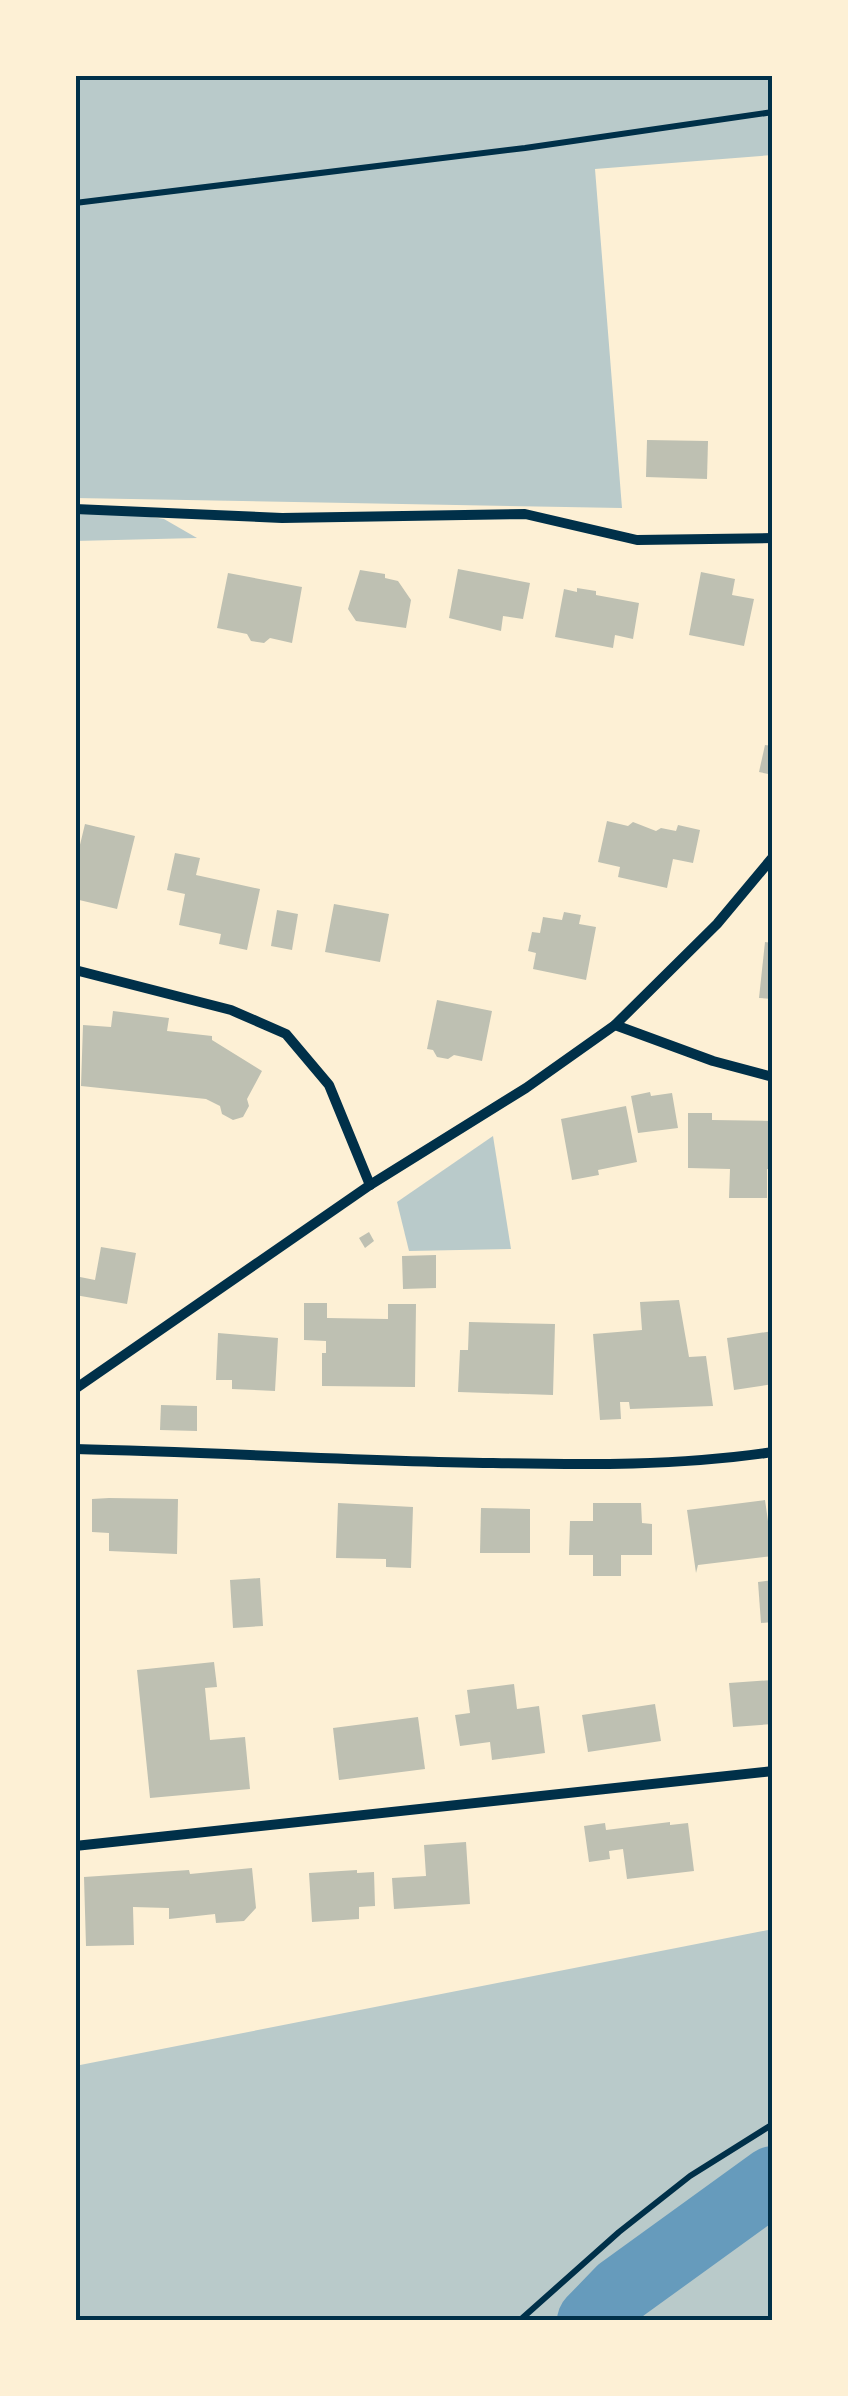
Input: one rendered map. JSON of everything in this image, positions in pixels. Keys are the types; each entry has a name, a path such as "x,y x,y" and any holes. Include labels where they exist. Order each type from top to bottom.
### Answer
{"street":[{"path":"75,509 282,518 526,514 637,540 773,538"},
{"path":"75,1389 370,1185 526,1088 616,1025 717,924 773,857"},
{"path":"75,970 231,1010 286,1034 328,1085 370,1185"},
{"path":"616,1025 713,1061 773,1077"},
{"path":"75,1449 368,1461 610,1464 726,1459 773,1452"},
{"path":"75,1846 773,1771"}],"path":[{"path":"75,204 525,148 773,112"},
{"path":"519,2321 619,2232 690,2176 773,2124"}],"shaded area":[{"path":"75,75 773,75 773,155 595,169 622,508 75,498"},
{"path":"75,505 164,519 197,538 75,541"},
{"path":"493,1136 511,1249 409,1251 397,1202"},
{"path":"773,1929 773,2321 75,2321 75,2066"}],"building":[{"path":"647,440 708,441 707,479 646,477"},
{"path":"458,569 530,583 523,619 503,616 501,631 449,618"},
{"path":"360,570 385,574 385,578 398,581 411,600 406,628 356,621 348,609"},
{"path":"701,572 735,579 732,595 754,599 744,646 689,635"},
{"path":"228,573 302,587 292,643 270,638 264,643 251,641 247,634 217,628"},
{"path":"577,588 639,603 633,639 615,635 613,648 555,637 564,589 577,592"},
{"path":"765,745 773,746 773,775 759,772"},
{"path":"607,821 628,826 633,822 656,831 676,831 678,825 700,830 693,863 673,859 667,888 618,877 620,867 598,862"},
{"path":"85,824 135,836 117,909 75,899 75,852 78,853"},
{"path":"175,853 200,858 196,875 260,889 247,950 219,944 221,934 179,925 185,894 167,890"},
{"path":"334,904 389,914 380,962 325,952"},
{"path":"277,910 298,914 292,950 271,946"},
{"path":"564,912 581,915 579,924 596,927 586,980 533,969 536,953 528,951 532,932 540,933 543,917 562,920"},
{"path":"765,942 773,943 773,999 759,998"},
{"path":"437,1000 492,1011 482,1061 454,1055 448,1059 437,1057 427,1049"},
{"path":"113,1011 169,1018 167,1031 212,1036 212,1040 262,1071 247,1099 249,1106 243,1117 233,1120 222,1114 220,1106 206,1099 81,1086 83,1025 111,1027"},
{"path":"650,1092 651,1096 672,1093 678,1128 638,1133 631,1096"},
{"path":"626,1106 637,1162 572,1180 561,1119"},
{"path":"688,1113 712,1113 712,1120 772,1121 767,1198 729,1198 730,1169 688,1168"},
{"path":"369,1232 374,1241 365,1248 359,1238"},
{"path":"101,1247 136,1253 127,1304 75,1295 75,1276 95,1280"},
{"path":"436,1255 436,1288 403,1289 402,1256"},
{"path":"679,1300 689,1357 706,1356 713,1406 630,1409 629,1402 620,1402 621,1419 600,1420 593,1334 642,1330 640,1302"},
{"path":"304,1303 327,1303 327,1318 388,1319 388,1304 416,1304 415,1387 322,1386 326,1341 304,1340"},
{"path":"469,1322 555,1324 553,1395 458,1392 460,1350 468,1350"},
{"path":"773,1331 773,1384 734,1390 727,1338"},
{"path":"218,1333 278,1338 275,1391 232,1389 232,1380 216,1380"},
{"path":"161,1405 197,1406 197,1431 160,1430"},
{"path":"92,1499 178,1499 177,1554 109,1551 109,1533 92,1532"},
{"path":"765,1500 773,1556 698,1565 696,1573 687,1510"},
{"path":"338,1503 413,1507 411,1568 386,1567 386,1559 336,1558"},
{"path":"593,1503 641,1503 642,1523 652,1524 652,1555 621,1555 621,1576 593,1576 593,1555 569,1555 570,1521 593,1521"},
{"path":"481,1508 530,1509 530,1553 480,1553"},
{"path":"260,1578 263,1626 233,1628 230,1580"},
{"path":"773,1580 773,1622 761,1623 758,1582"},
{"path":"214,1662 217,1687 205,1688 210,1740 245,1737 250,1789 150,1798 137,1670"},
{"path":"773,1680 773,1724 733,1727 729,1683"},
{"path":"514,1684 517,1709 539,1706 545,1753 492,1760 490,1742 460,1746 455,1715 470,1713 467,1690"},
{"path":"655,1704 661,1741 588,1752 582,1715"},
{"path":"418,1717 425,1769 339,1780 333,1728"},
{"path":"605,1823 606,1830 688,1823 694,1871 627,1879 623,1849 609,1851 610,1859 589,1862 584,1826"},
{"path":"466,1842 470,1904 394,1909 392,1878 426,1876 424,1845"},
{"path":"252,1868 256,1908 244,1921 216,1923 215,1914 169,1919 169,1908 133,1907 134,1945 86,1946 84,1877"},
{"path":"374,1872 375,1906 359,1907 359,1919 312,1922 309,1873"}],"waterway":[{"path":"591,2321 621,2290 773,2180"}]}
